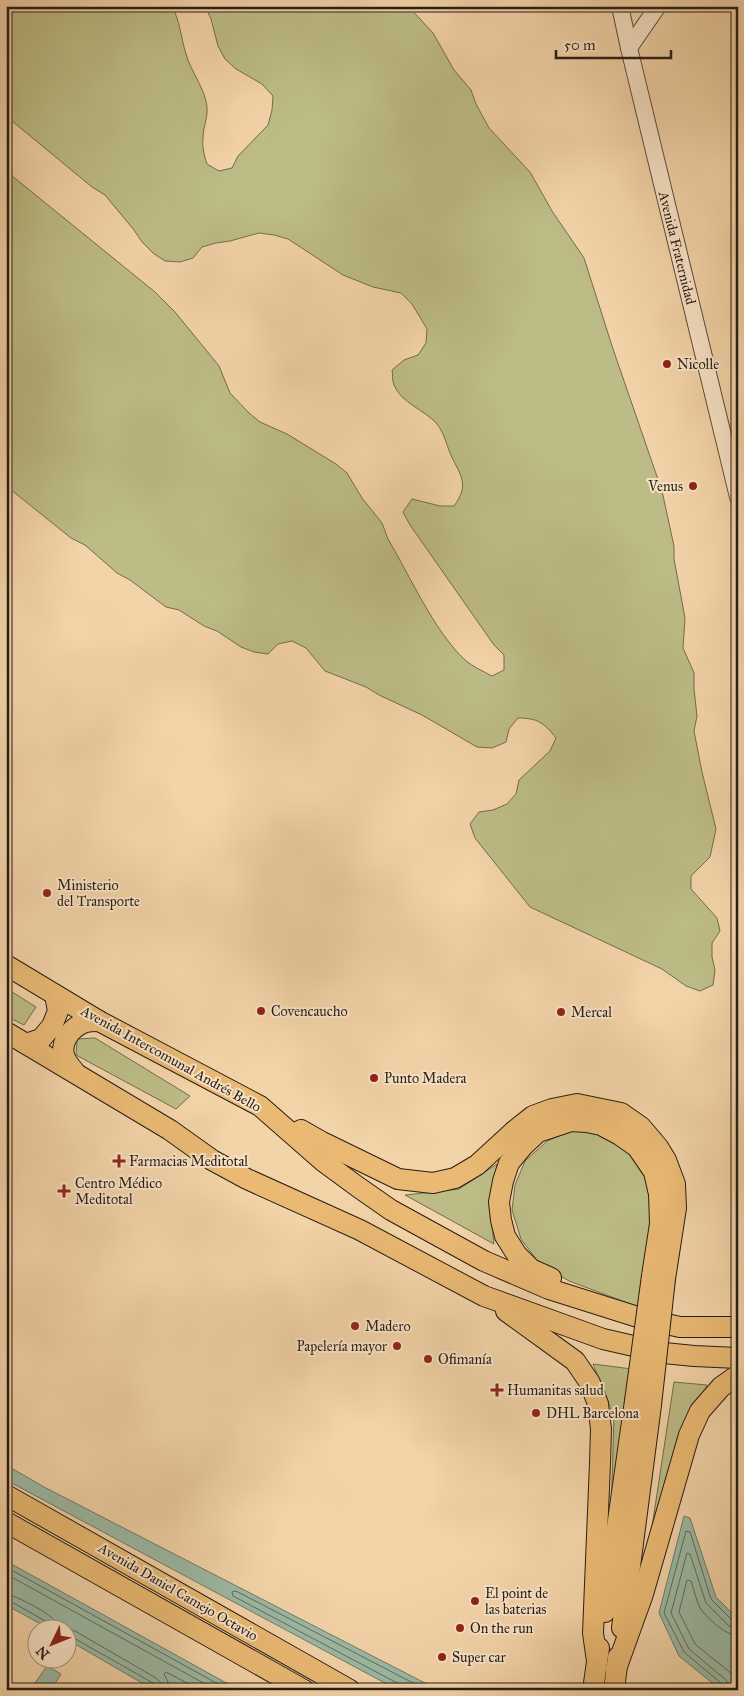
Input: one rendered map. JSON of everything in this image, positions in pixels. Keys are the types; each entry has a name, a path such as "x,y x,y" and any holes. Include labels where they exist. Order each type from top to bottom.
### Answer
{"main road":[{"name":"Avenida Intercomunal Andrés Bello","path":"6,965 99,1021 260,1106 324,1162 391,1210 484,1261 516,1276 577,1299 644,1319 680,1328 738,1327"},
{"path":"26,1044 41,1039 52,1026 58,1010 55,995"},
{"path":"74,1071 65,1059 63,1048 66,1038 74,1028 85,1022 99,1021"},
{"path":"6,1032 74,1071 170,1130 212,1160 239,1175 360,1230 484,1296 575,1361 590,1383 598,1404 601,1429 593,1633 597,1661"},
{"path":"260,1106 322,1142 398,1179 433,1183 455,1178 478,1166 514,1131 533,1116 546,1111 577,1104 621,1112 641,1128 658,1147 666,1160 675,1184 676,1208 658,1278"},
{"path":"614,1690 643,1403 658,1278 659,1194 654,1172 637,1147 620,1134 601,1125 571,1121 538,1132 508,1163 499,1202 505,1236 517,1254 531,1269 582,1290 633,1315"},
{"path":"484,1296 603,1339 664,1353 738,1358"},
{"path":"616,1669 643,1594 689,1435 700,1411 721,1387 738,1374"},
{"path":"593,1690 624,1486 643,1403"},
{"name":"Avenida Daniel Camejo Octavio","path":"6,1494 350,1690"},
{"name":"Avenida Daniel Camejo Octavio","path":"6,1522 304,1690"}],"street":[{"name":"Avenida Fraternidad","path":"620,6 738,497"},
{"path":"629,48 658,6"}],"shaded area":[{"path":"6,6 172,6 188,61 206,100 207,111 203,141 205,157 207,164 219,171 232,168 238,156 268,125 273,96 262,84 236,69 225,59 218,46 211,19 205,6 408,6 433,33 454,70 471,90 489,128 530,172 552,211 584,258 662,491 674,546 674,559 685,618 683,648 694,673 697,716 694,731 716,829 710,857 691,876 691,889 717,918 720,931 712,943 712,957 715,970 713,985 700,991 686,986 662,969 530,907 475,838 470,824 479,812 493,810 507,804 516,794 519,780 550,751 556,738 540,722 518,718 509,729 506,742 492,748 477,747 422,715 366,687 325,671 306,648 292,641 278,644 268,654 254,652 241,647 179,610 166,607 130,580 117,573 85,545 71,538 10,489 6,482 6,171 155,292 175,312 219,366 230,393 249,413 260,422 287,434 336,464 347,473 362,498 382,523 388,539 423,602 454,648 465,660 492,676 504,670 504,655 494,645 410,525 403,512 412,499 440,506 454,506 463,485 460,473 437,424 402,397 393,383 392,370 404,360 418,355 426,343 427,329 412,304 401,293 373,287 343,275 288,239 274,235 259,233 202,247 193,258 180,262 165,261 153,253 105,195 92,187 6,116"},
{"path":"6,988 36,1007 24,1025 6,1016"},
{"path":"95,1038 190,1096 176,1109 76,1055 77,1039"},
{"path":"578,1128 602,1131 641,1162 656,1212 641,1308 569,1281 539,1263 521,1239 512,1210 515,1185 525,1161 547,1141"},
{"path":"497,1164 490,1206 494,1244 405,1195 459,1189"},
{"path":"593,1364 632,1369 611,1515 614,1417"},
{"path":"674,1382 707,1385 650,1540"}],"water":[{"path":"6,1465 44,1487 425,1683 423,1690 398,1690 6,1480"},
{"path":"684,1516 690,1518 716,1597 738,1619 738,1690 721,1690 679,1656 659,1613"},
{"path":"6,1561 239,1690 154,1690 78,1646 78,1618 30,1618 6,1605"},
{"path":"46,1668 50,1668 61,1674 51,1690 30,1690"}],"waterway":[{"path":"734,1187 738,1185"}],"place":[{"name":"Nicolle","path":"667,364"},
{"name":"Venus","path":"693,486"},
{"name":"Ministerio del Transporte","path":"47,893"},
{"name":"Covencaucho","path":"261,1011"},
{"name":"Mercal","path":"561,1012"},
{"name":"Punto Madera","path":"374,1078"},
{"name":"Farmacias Meditotal","path":"119,1161"},
{"name":"Centro Médico Meditotal","path":"64,1191"},
{"name":"Madero","path":"355,1326"},
{"name":"Papelería mayor","path":"397,1346"},
{"name":"Ofimanía","path":"428,1359"},
{"name":"Humanitas salud","path":"497,1390"},
{"name":"DHL Barcelona","path":"536,1413"},
{"name":"El point de las baterias","path":"475,1601"},
{"name":"On the run","path":"460,1628"},
{"name":"Super car","path":"442,1657"}]}
